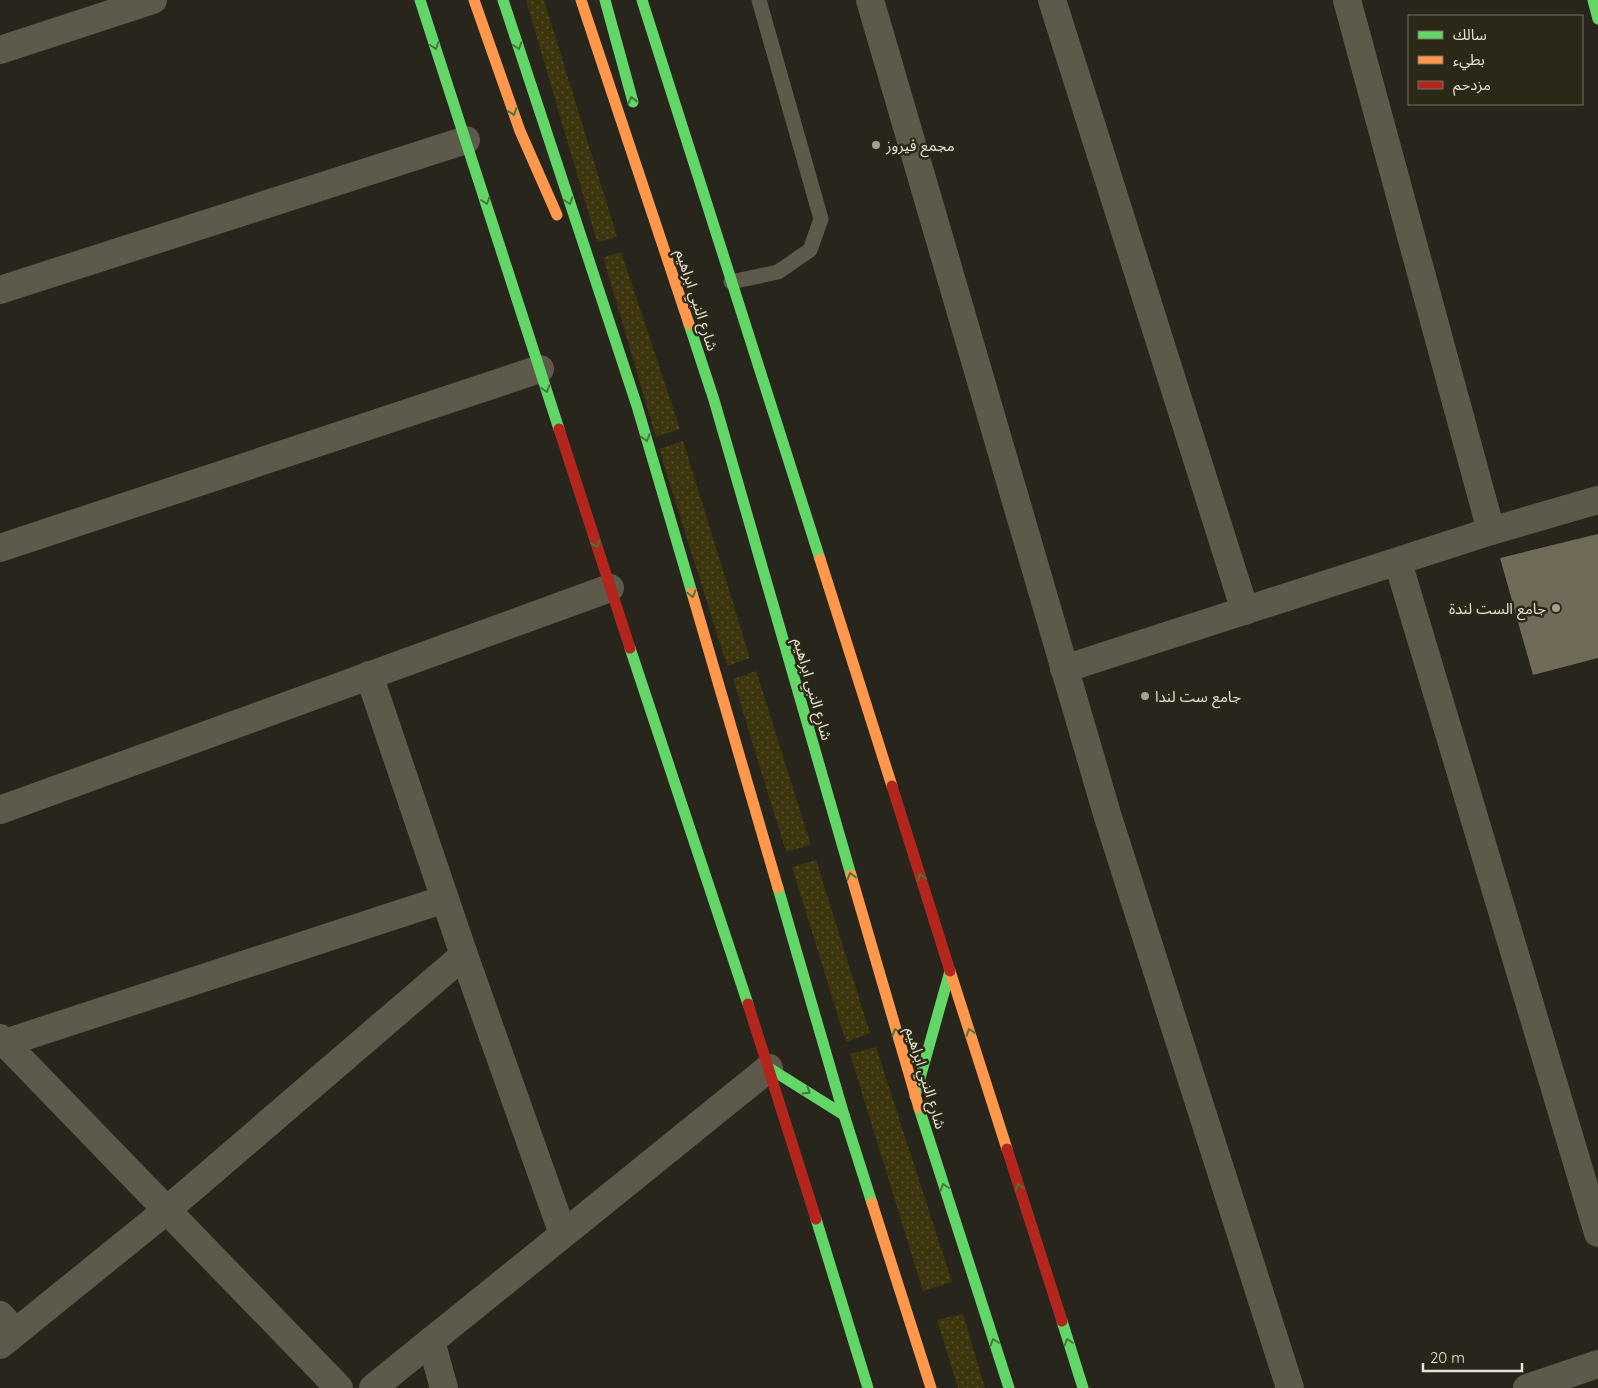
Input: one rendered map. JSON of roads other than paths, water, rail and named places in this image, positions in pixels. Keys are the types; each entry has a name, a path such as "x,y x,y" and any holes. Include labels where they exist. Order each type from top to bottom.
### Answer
{"main road":[{"path":"420,0 610,588 769,1068 868,1388"},
{"path":"474,0 520,131 560,222"},
{"path":"503,0 637,406 844,1115 931,1388"},
{"name":"شارع النبي ابراهيم","path":"581,0 714,400 915,1096 1010,1388"},
{"path":"605,0 635,110"},
{"path":"642,0 1083,1388"},
{"path":"1593,0 1598,19"},
{"path":"649,167 663,225 714,400"},
{"path":"576,258 637,406"},
{"path":"915,1096 950,971"},
{"path":"769,1068 844,1115"}],"street":[{"path":"0,50 153,0"},
{"path":"870,0 1107,814 1290,1388"},
{"path":"1052,0 1246,611"},
{"path":"1347,0 1491,531"},
{"path":"0,290 466,140"},
{"path":"0,548 540,369"},
{"path":"1064,669 1491,531 1598,500"},
{"path":"1398,562 1598,1233"},
{"path":"0,810 610,588"},
{"path":"368,675 464,955 563,1234"},
{"path":"339,1388 3,1040 445,899"},
{"path":"5,1331 167,1210 464,955"},
{"path":"373,1388 769,1068"},
{"path":"431,1342 444,1388"},
{"path":"1527,1388 1598,1364"}],"lane":[{"path":"731,282 778,272 802,256 810,250 821,219 759,0"}],"place":[{"name":"مجمع فيروز","path":"876,145"},
{"name":"جامع الست لندة","path":"1556,608"},
{"name":"جامع ست لندا","path":"1145,696"}]}
